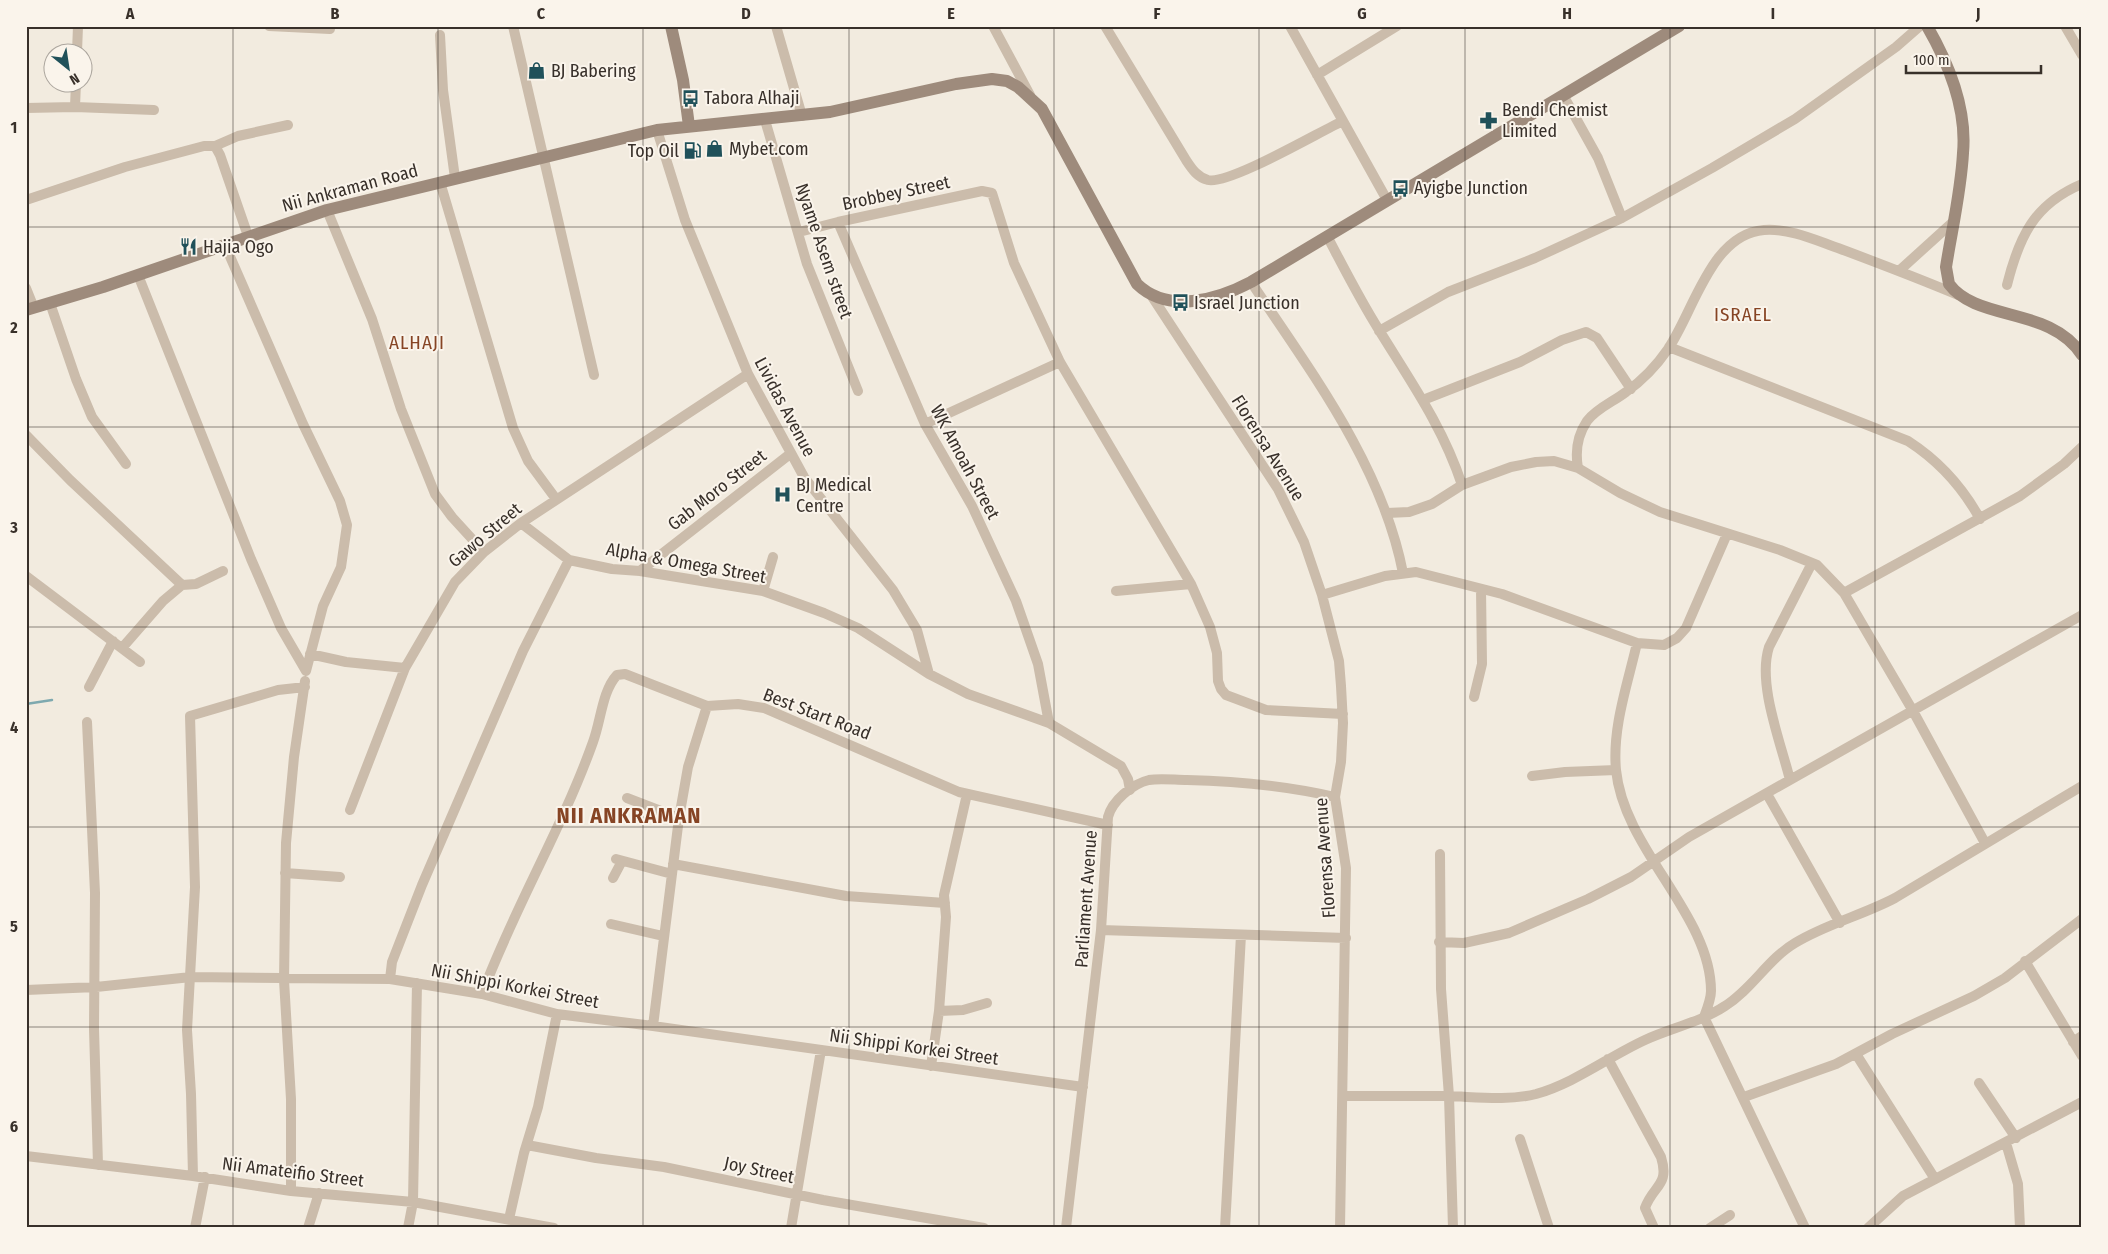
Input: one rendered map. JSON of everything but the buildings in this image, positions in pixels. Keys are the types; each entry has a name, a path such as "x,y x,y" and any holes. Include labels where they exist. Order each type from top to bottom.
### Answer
{"street":[{"path":"77,42 78,26"},
{"path":"269,26 330,29"},
{"path":"512,26 594,375"},
{"path":"671,26 689,126"},
{"path":"776,26 802,116"},
{"path":"993,26 1030,96"},
{"path":"1105,26 1186,160 1196,174 1209,180 1222,179 1247,169 1342,121"},
{"path":"1290,26 1388,200"},
{"path":"1317,75 1397,26"},
{"path":"1151,295 1172,301 1204,299 1220,296 1251,282 1679,26"},
{"path":"1379,331 1448,292 1535,258 1622,218 1712,168 1795,119 1896,47 1920,26"},
{"path":"1927,26 1938,45 1951,76 1960,104 1963,127 1964,153 1946,277 1948,284 1959,295"},
{"path":"2065,26 2082,55"},
{"path":"440,35 443,90 455,178"},
{"name":"Nii Ankraman Road","path":"30,309 138,275 328,210 455,178 657,130 802,116 978,80 992,79 1007,81 1030,96 1048,116 1134,278 1151,295"},
{"path":"75,107 76,92"},
{"path":"1563,95 1598,158 1622,218"},
{"path":"26,108 75,107 154,110"},
{"name":"Nyame Asem street","path":"765,120 818,295 858,391"},
{"path":"26,200 125,167 204,146 215,146 238,136 288,125"},
{"name":"Lividas Avenue","path":"657,130 685,220 748,374 804,477 893,590 917,630 928,674"},
{"path":"215,146 248,236"},
{"path":"440,182 513,428 528,461 556,499"},
{"path":"2007,285 2014,255 2024,234 2040,210 2058,196 2082,184"},
{"name":"Brobbey Street","path":"799,232 982,192 992,192 1014,263 1060,362"},
{"path":"328,210 372,319 401,409 435,494 452,517 484,552"},
{"name":"WK Amoah Street","path":"838,222 925,424 972,506 1016,601 1038,664 1049,723"},
{"path":"1900,270 1953,222"},
{"path":"1578,468 1575,454 1577,443 1586,422 1595,412 1631,389 1654,368 1669,347 1726,248 1738,238 1750,233 1765,230 1804,236 1900,270 1967,300 2051,327 2071,342 2082,355"},
{"path":"1327,236 1379,331 1423,400 1454,459 1462,486"},
{"path":"225,244 303,424 340,501 347,524 341,567 322,606 306,671 291,786 285,873 284,980 291,1099 291,1191"},
{"path":"138,275 250,559 281,628 306,671"},
{"path":"1251,282 1340,418 1387,512 1397,540 1403,573"},
{"path":"26,288 30,309"},
{"name":"Florensa Avenue","path":"1151,295 1278,489 1304,542 1322,595 1339,661 1343,714 1342,762 1335,797 1346,868 1340,1228"},
{"path":"50,303 76,379 92,417 126,464"},
{"path":"1423,400 1512,366 1562,340 1586,332 1597,338 1631,389"},
{"path":"1669,347 1908,441 1940,465 1958,484 1980,519"},
{"path":"925,424 1060,362 1191,584 1210,627 1218,653 1218,680 1226,696 1266,710 1343,714"},
{"name":"Gawo Street","path":"350,810 404,668 455,582 484,552 521,523 748,374"},
{"path":"26,435 70,480 182,585"},
{"path":"1844,593 1980,519 2042,481 2082,447"},
{"name":"Gab Moro Street","path":"640,571 790,454"},
{"path":"1387,512 1409,512 1432,504 1462,486 1511,467 1554,461 1578,468 1638,503 1780,550 1812,563 1832,578 1844,593 1913,711 1985,843"},
{"name":"Alpha & Omega Street","path":"521,523 569,560 612,569 640,571 762,591 824,613 858,628 928,674 968,694 1049,723 1121,766 1128,779 1130,790"},
{"path":"1322,595 1403,573 1429,575 1481,589 1637,643 1664,645 1682,634 1727,534"},
{"path":"762,591 773,557"},
{"path":"390,979 392,962 422,885 523,651 569,560"},
{"path":"1790,780 1770,700 1765,660 1769,647 1812,563"},
{"path":"122,648 163,601 182,585 196,584 223,571"},
{"path":"26,576 140,662"},
{"path":"1116,591 1191,584"},
{"path":"1474,696 1482,664 1481,589"},
{"path":"1439,942 1464,944 1509,933 1588,899 1631,877 1690,837 2082,615"},
{"path":"89,686 113,641"},
{"path":"1637,643 1617,735 1616,770 1627,812 1653,862 1678,901 1702,951 1712,993 1704,1017 1744,1097 1805,1228"},
{"path":"310,654 331,660 404,668"},
{"name":"Best Start Road","path":"482,994 498,954 580,779 600,724 610,682 617,675 625,674 707,706 738,704 764,708 967,794 1108,825"},
{"path":"193,1176 192,1094 187,1030 187,1001 191,977 195,840 190,716 278,690 304,687"},
{"path":"653,1026 679,818 688,767 707,706"},
{"path":"87,722 95,893 96,987 94,1029 98,1165"},
{"path":"1532,776 1566,772 1616,770"},
{"name":"Parliament Avenue","path":"1066,1228 1101,930 1110,808 1130,790 1148,780 1206,781 1303,790 1335,797"},
{"path":"1343,1096 1491,1098 1536,1094 1561,1085 1651,1038 1724,1007 1753,984 1780,953 1812,934 1869,912 1895,898 2082,786"},
{"path":"931,1066 940,1011 946,917 944,895 967,794"},
{"path":"1767,794 1840,922"},
{"path":"627,798 679,818"},
{"path":"1440,854 1439,942 1449,1096 1453,1228"},
{"path":"613,878 619,860 846,896 945,903"},
{"path":"285,873 340,877"},
{"path":"1744,1097 1806,1076 1856,1054 1892,1034 1974,996 2005,978 2082,918"},
{"path":"611,924 663,936"},
{"path":"1101,930 1346,938"},
{"path":"1225,1228 1241,935"},
{"path":"2025,961 2077,1039 2082,1056"},
{"name":"Nii Shippi Korkei Street","path":"26,990 96,987 191,977 284,980 390,979 482,994 557,1014 1083,1087"},
{"path":"408,1228 413,1202 417,983"},
{"path":"940,1011 963,1010 987,1003"},
{"path":"509,1219 536,1114 557,1014"},
{"path":"790,1228 821,1050"},
{"path":"1856,1054 1936,1179"},
{"path":"1608,1059 1653,1141 1664,1167 1663,1180 1645,1208 1654,1228"},
{"path":"1979,1083 2016,1138"},
{"path":"1870,1227 1890,1206 1903,1196 2006,1144 2082,1102"},
{"path":"1520,1139 1549,1228"},
{"path":"2006,1144 2018,1184 2020,1228"},
{"name":"Joy Street","path":"527,1145 596,1158 664,1167 796,1194 984,1228"},
{"name":"Nii Amateifio Street","path":"26,1156 205,1177 291,1191 413,1202 554,1228"},
{"path":"195,1228 205,1177"},
{"path":"308,1228 319,1193"},
{"path":"1710,1228 1730,1215"}],"waterway":[{"path":"26,704 52,700"}],"place":[{"name":"BJ Babering","path":"537,71"},
{"name":"Tabora Alhaji","path":"690,98"},
{"name":"Bendi Chemist Limited","path":"1488,120"},
{"name":"Mybet.com","path":"715,149"},
{"name":"Top Oil","path":"693,151"},
{"name":"Ayigbe Junction","path":"1400,188"},
{"name":"Hajia Ogo","path":"189,247"},
{"name":"Israel Junction","path":"1180,303"},
{"name":"BJ Medical Centre","path":"782,495"}],"district":[{"name":"ISRAEL","path":"1743,314"},
{"name":"ALHAJI","path":"417,342"},
{"name":"NII ANKRAMAN","path":"629,815"}]}
